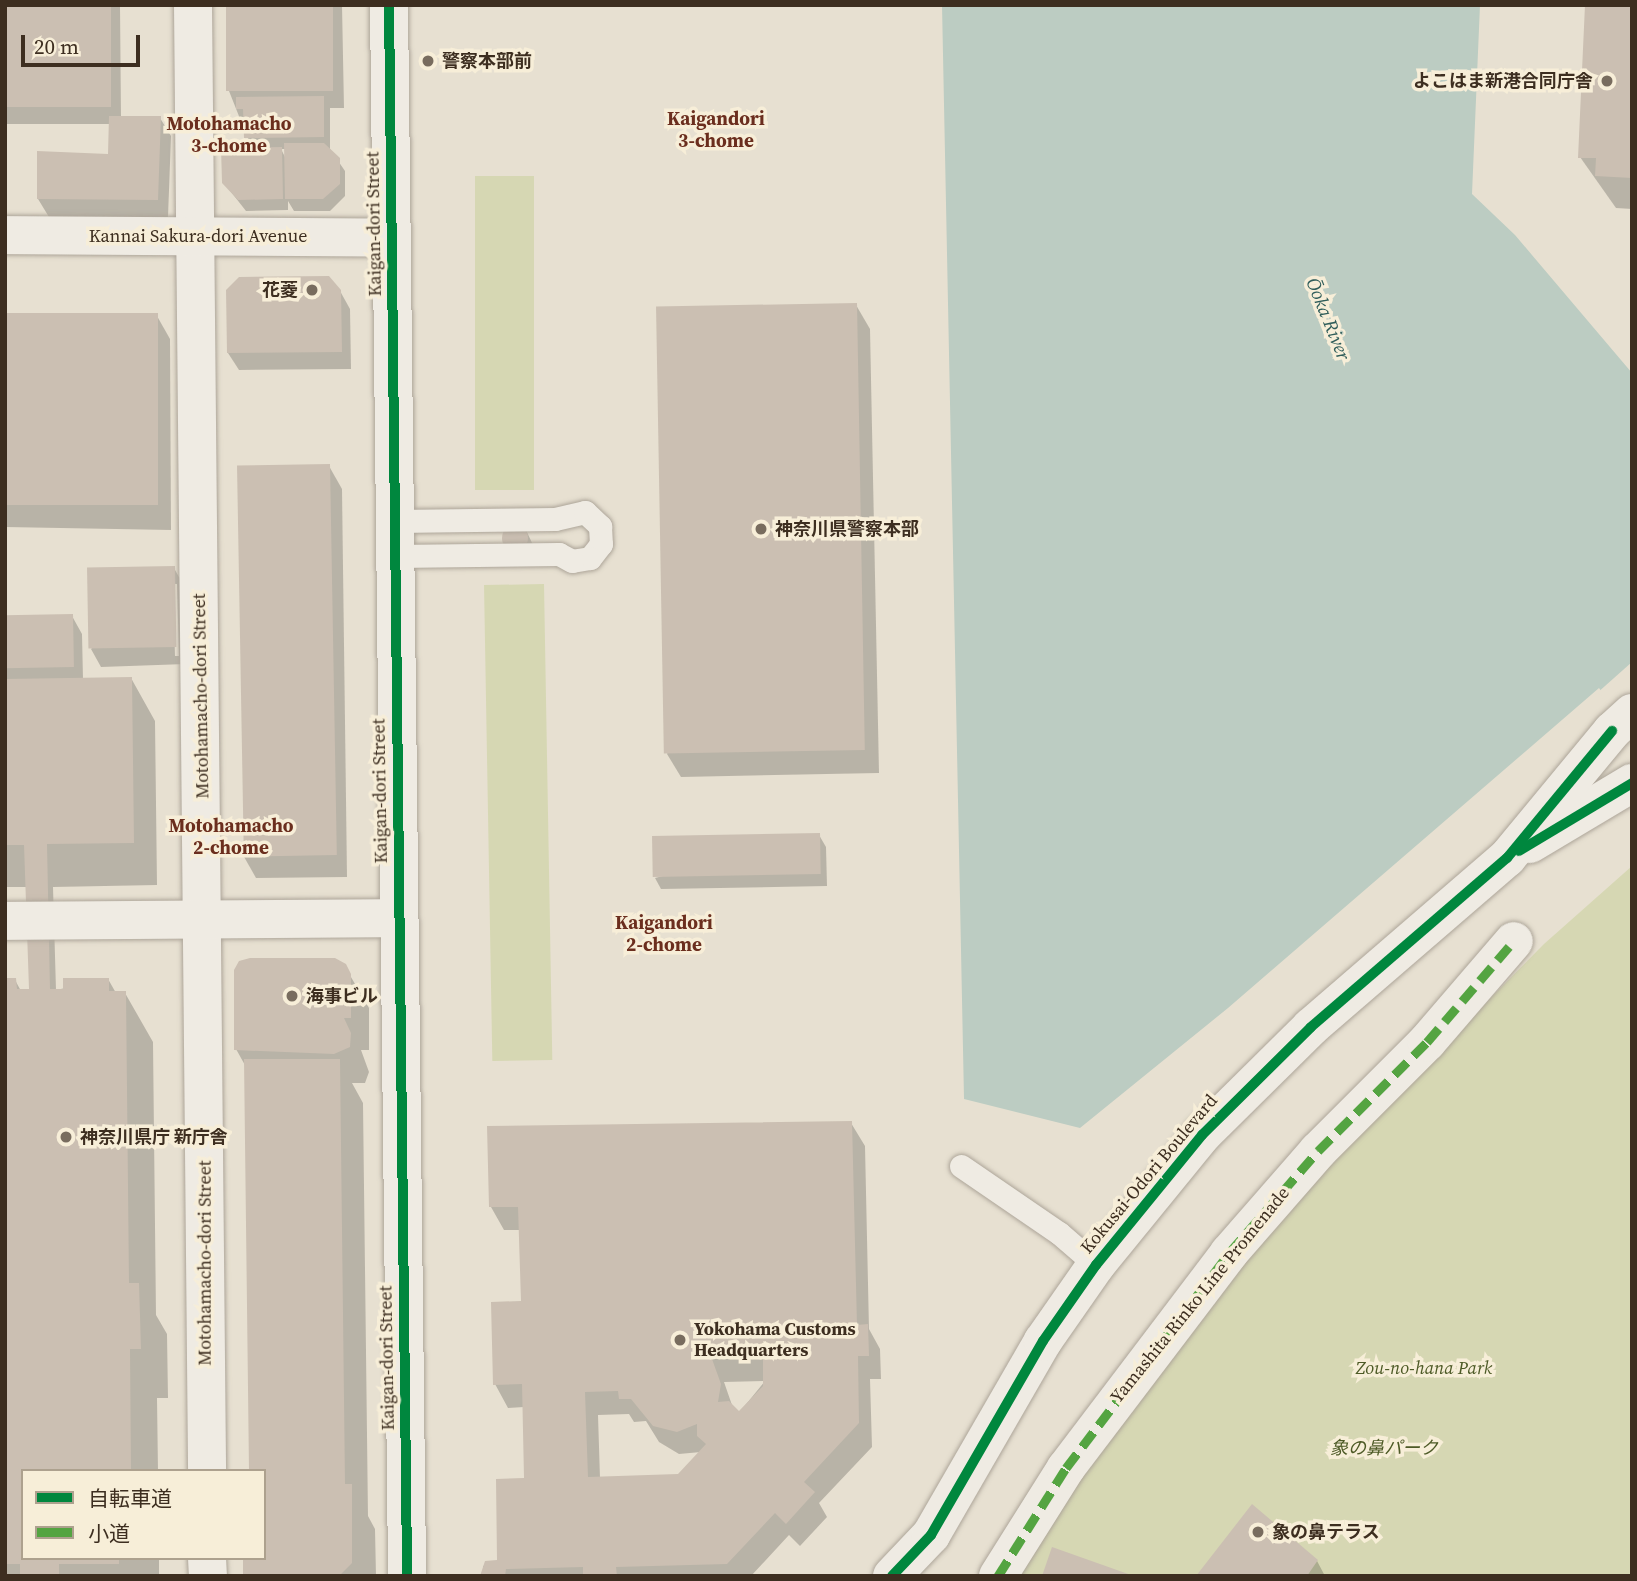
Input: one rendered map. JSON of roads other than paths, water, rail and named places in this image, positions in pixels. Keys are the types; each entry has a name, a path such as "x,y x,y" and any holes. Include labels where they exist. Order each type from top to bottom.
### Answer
{"street":[{"name":"Motohamacho-dori Street","path":"193,5 207,1469"},
{"name":"Kaigan-dori Street","path":"389,5 407,1576"},
{"name":"Kannai Sakura-dori Avenue","path":"5,235 392,238"},
{"name":"Kokusai-Odori Boulevard","path":"892,1576 930,1535 1043,1341 1096,1265 1239,1094 1507,858 1622,722"},
{"name":"Kokusai-Odori Boulevard","path":"1507,858 1632,783"},
{"path":"5,921 399,918"},
{"name":"Yamashita Rinko Line Promenade","path":"998,1576 1066,1468 1229,1253 1318,1151 1427,1042 1514,941"}],"lane":[{"path":"585,512 600,526 601,544 590,558 572,561 559,554 395,539 555,519 585,512"},
{"path":"961,1166 1059,1233 1096,1265"}],"water":[{"name":"Ōoka River","path":"942,5 1480,5 1472,194 1515,235 1632,373 1632,734 1599,688 1228,1008 1080,1128 964,1099"}],"place":[{"name":"警察本部前","path":"428,61"},
{"name":"よこはま新港合同庁舎","path":"1607,81"},
{"name":"花菱","path":"312,290"},
{"name":"神奈川県警察本部","path":"761,529"},
{"name":"海事ビル","path":"292,996"},
{"name":"神奈川県庁 新庁舎","path":"66,1137"},
{"name":"Yokohama Customs Headquarters","path":"680,1340"},
{"name":"象の鼻テラス","path":"1258,1532"}],"district":[{"name":"Kaigandori 3-chome","path":"716,130"},
{"name":"Motohamacho 3-chome","path":"229,135"},
{"name":"Motohamacho 2-chome","path":"231,837"},
{"name":"Kaigandori 2-chome","path":"664,934"}],"park label":[{"name":"Zou-no-hana Park","path":"1424,1368"},
{"name":"象の鼻パーク","path":"1384,1448"}]}
